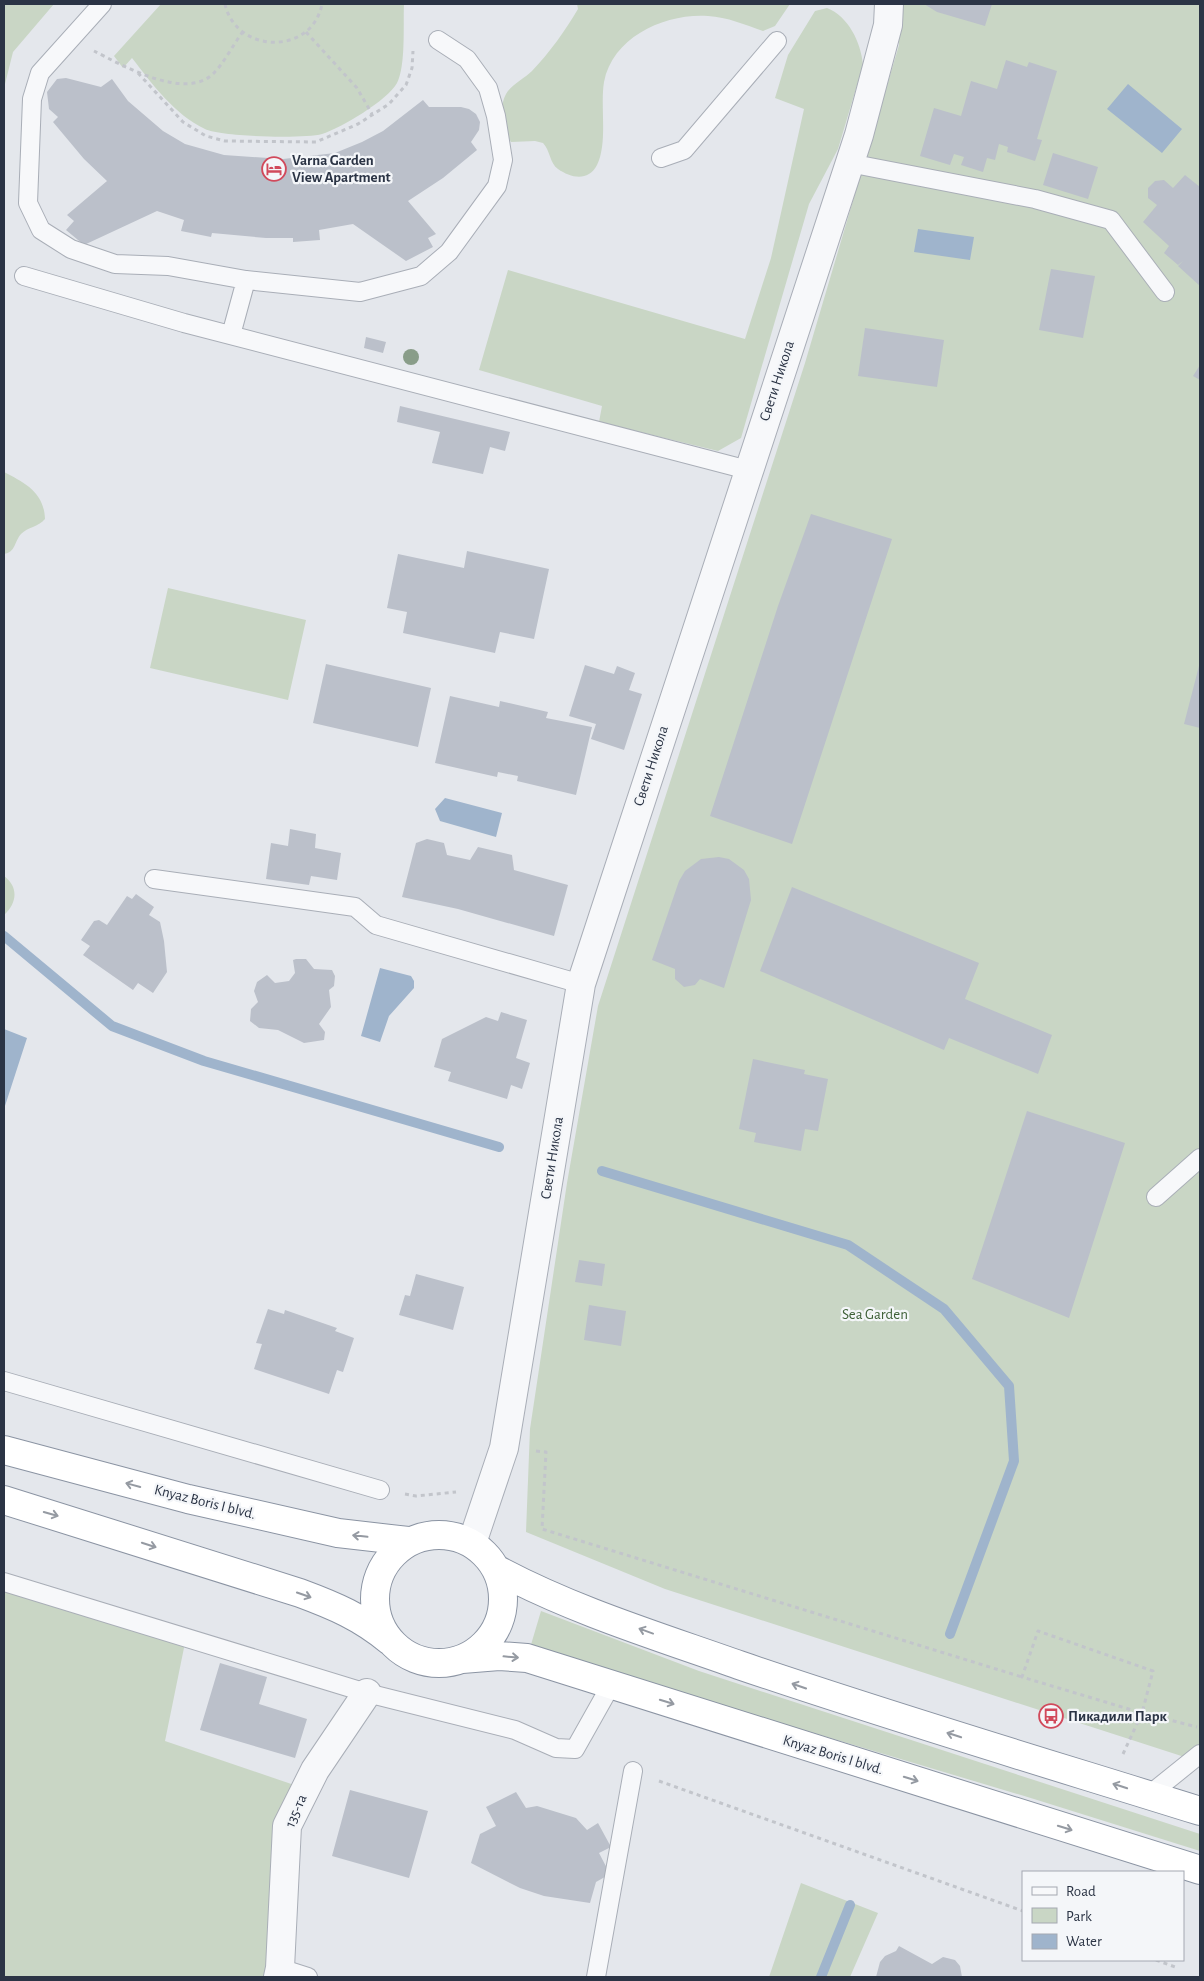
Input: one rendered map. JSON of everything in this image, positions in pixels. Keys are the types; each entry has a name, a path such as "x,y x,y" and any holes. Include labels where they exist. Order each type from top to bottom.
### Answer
{"highway":[{"name":"Knyaz Boris I blvd.","path":"4,1450 188,1499 338,1534 408,1541"},
{"path":"4,1500 103,1530 344,1610 368,1623 405,1654 423,1662 443,1663 462,1659 478,1650 491,1638 500,1621 504,1604 502,1586 496,1569 486,1554 472,1543 452,1535 429,1534 408,1541 393,1553 381,1568 376,1586 374,1605 379,1624 390,1640"},
{"path":"496,1569 555,1598 827,1695 1200,1811"},
{"name":"Knyaz Boris I blvd.","path":"462,1659 499,1656 527,1658 1200,1870"}],"street":[{"name":"Свети Никола","path":"472,1543 504,1448 581,984 849,164 888,26 889,4"},
{"name":"135-та","path":"279,1973 287,1826 315,1770 367,1693"}],"lane":[{"path":"102,4 40,73 32,99 28,203 41,230 71,249 115,264 168,266 246,280 360,292 421,276 450,252 497,186 503,160 496,116 488,88 467,59 438,40"},
{"path":"661,158 684,150 778,41"},
{"path":"849,164 1035,199 1111,220 1164,292"},
{"path":"24,276 232,335 748,470"},
{"path":"232,335 246,280"},
{"path":"154,879 356,907 376,925 581,984"},
{"path":"1156,1197 1200,1158"},
{"path":"4,1381 380,1490"},
{"path":"4,1582 367,1693 515,1730 556,1748 575,1748 611,1685"},
{"path":"1149,1795 1200,1754"},
{"path":"596,1977 633,1772"},
{"path":"279,1973 308,1977"}],"path":[{"path":"225,4 231,18 242,33 264,42 282,43 306,32 321,12 322,4"},
{"path":"306,32 357,88 372,114"},
{"path":"71,40 138,73 171,83 201,81 213,74 242,33"},
{"path":"138,73 183,122 206,136 225,141 316,142 389,104 406,85 412,68 414,45 423,38 438,40"},
{"path":"504,1448 546,1452 542,1529 1022,1677 1142,1713 1200,1728"},
{"path":"380,1490 416,1496 463,1491"},
{"path":"1022,1677 1038,1631 1153,1671 1142,1713 1110,1783"},
{"path":"633,1772 1022,1911"},
{"path":"1159,1961 1178,1968"}],"green space":[{"path":"4,4 54,4 13,52 4,88"},
{"path":"161,4 404,4 403,56 400,75 392,90 374,105 352,120 322,134 313,136 263,136 214,132 194,123 174,107 132,58 123,68 114,56"},
{"path":"577,4 790,4 775,26 763,31 722,18 692,16 659,23 630,40 618,52 609,66 604,82 603,135 597,165 589,174 579,177 568,175 555,167 543,143 535,141 511,142 504,125 502,112 502,106 508,91 532,71 551,49 578,9"},
{"name":"Sea Garden","path":"899,4 1200,4 1200,1762 665,1589 526,1532 530,1429 567,1183 598,1006 805,363 899,45"},
{"path":"827,8 847,23 856,39 863,65 838,149 809,204 741,438 718,451 599,422 602,406 479,370 508,270 745,339 771,258 804,109 775,98 788,55 815,11"},
{"path":"4,472 32,489 41,502 45,519 21,534 13,549 4,554"},
{"path":"168,588 306,620 288,700 150,668"},
{"path":"4,876 12,885 14,900 4,915"},
{"path":"4,1582 186,1638 165,1741 306,1789 278,1977 4,1977"},
{"path":"541,1611 699,1671 1200,1834 1200,1851 1034,1799 530,1648"},
{"path":"801,1883 878,1913 850,1977 769,1977"}],"water":[{"path":"1128,84 1182,129 1162,153 1107,109"},
{"path":"918,229 974,237 970,260 914,252"},
{"path":"445,798 502,813 496,837 440,821 435,809"},
{"path":"380,968 411,976 414,981 414,988 389,1016 380,1042 361,1036"},
{"path":"4,1029 27,1038 4,1109"}],"building":[{"path":"924,4 992,4 985,26 937,12"},
{"path":"1006,60 1027,67 1029,62 1057,71 1037,139 1042,140 1035,161 1007,152 1008,147 999,144 995,160 987,158 983,172 961,165 964,157 954,154 950,165 920,156 934,108 961,116 971,81 997,89"},
{"name":"Varna Garden View Apartment","path":"66,78 101,87 112,79 128,101 163,131 185,144 224,155 283,159 335,153 383,131 423,100 429,107 461,107 469,109 476,114 480,122 479,130 471,142 477,150 443,178 408,201 436,234 428,238 433,247 406,261 353,224 319,230 320,240 293,242 293,238 266,238 212,233 211,237 181,231 184,220 157,211 84,245 66,230 74,221 67,215 107,181 84,159 53,122 58,117 49,109 47,92 57,79"},
{"path":"1053,153 1098,167 1088,199 1043,185"},
{"path":"1185,175 1200,187 1200,286 1178,266 1183,261 1178,265 1164,253 1169,246 1143,222 1157,205 1148,198 1148,188 1155,181 1164,180 1173,188"},
{"path":"1051,269 1095,276 1083,338 1039,330"},
{"path":"865,328 944,340 937,387 858,376"},
{"path":"366,337 386,342 383,353 364,348"},
{"path":"1200,365 1200,380 1193,376"},
{"path":"400,406 510,432 505,451 490,447 483,474 432,463 440,432 397,422"},
{"path":"811,514 892,539 792,844 710,816 778,606"},
{"path":"467,551 549,569 534,639 500,632 495,653 403,633 407,612 387,608 398,554 464,568"},
{"path":"1200,662 1200,728 1184,724"},
{"path":"326,664 431,688 418,747 313,723"},
{"path":"585,665 614,674 617,666 635,673 629,690 642,694 624,750 591,739 596,724 569,716"},
{"path":"450,696 499,707 500,701 548,712 546,718 592,727 576,795 517,781 518,776 498,772 497,777 435,763"},
{"path":"290,829 316,834 315,848 341,853 337,880 311,876 309,885 266,879 271,843 288,846"},
{"path":"427,839 444,843 447,855 470,860 478,847 512,855 514,870 568,885 554,936 458,909 402,897 416,843"},
{"path":"719,857 729,859 744,870 749,879 751,900 724,988 700,979 695,985 684,987 675,979 675,969 652,960 679,881 685,871 701,859"},
{"path":"792,887 979,963 965,999 1052,1035 1038,1074 949,1038 944,1050 760,971"},
{"path":"136,894 154,907 149,915 160,922 164,941 167,972 153,993 138,983 133,990 83,955 90,946 81,940 94,921 99,920 107,925 127,896 132,899"},
{"path":"306,959 314,969 332,970 335,976 334,986 329,990 331,1007 319,1024 325,1032 324,1040 304,1043 278,1030 259,1028 250,1021 251,1009 258,1002 254,991 257,982 267,975 275,983 289,981 295,973 293,960"},
{"path":"501,1012 527,1020 516,1058 530,1063 522,1089 511,1085 507,1099 448,1081 451,1072 434,1067 442,1039 486,1017 498,1021"},
{"path":"753,1059 805,1070 804,1074 828,1079 818,1131 805,1129 801,1151 754,1142 756,1133 739,1129"},
{"path":"1027,1111 1125,1143 1069,1318 972,1279"},
{"path":"579,1260 605,1264 602,1286 575,1282"},
{"path":"416,1274 464,1287 453,1330 399,1315 405,1295 410,1296"},
{"path":"589,1305 626,1311 621,1346 584,1340"},
{"path":"268,1309 284,1314 285,1310 337,1328 335,1331 354,1338 343,1372 337,1370 329,1394 254,1369 262,1344 256,1343"},
{"path":"220,1663 267,1677 259,1704 307,1719 295,1758 200,1730"},
{"path":"350,1790 428,1811 409,1878 332,1856"},
{"path":"516,1792 526,1808 537,1806 576,1818 587,1830 598,1823 611,1847 599,1853 610,1874 596,1882 590,1903 544,1896 520,1888 471,1863 480,1834 496,1826 486,1807"},
{"path":"899,1946 932,1964 943,1957 955,1960 960,1966 962,1977 876,1977 880,1962 885,1956 896,1951"}],"waterway":[{"path":"4,936 112,1026 204,1061 499,1147"},
{"path":"602,1171 848,1245 944,1309 1009,1386 1014,1461 950,1634"},
{"path":"821,1977 850,1905"}],"place":[{"name":"Varna Garden View Apartment","path":"274,169"},
{"name":"Пикадили Парк","path":"1051,1716"}]}
